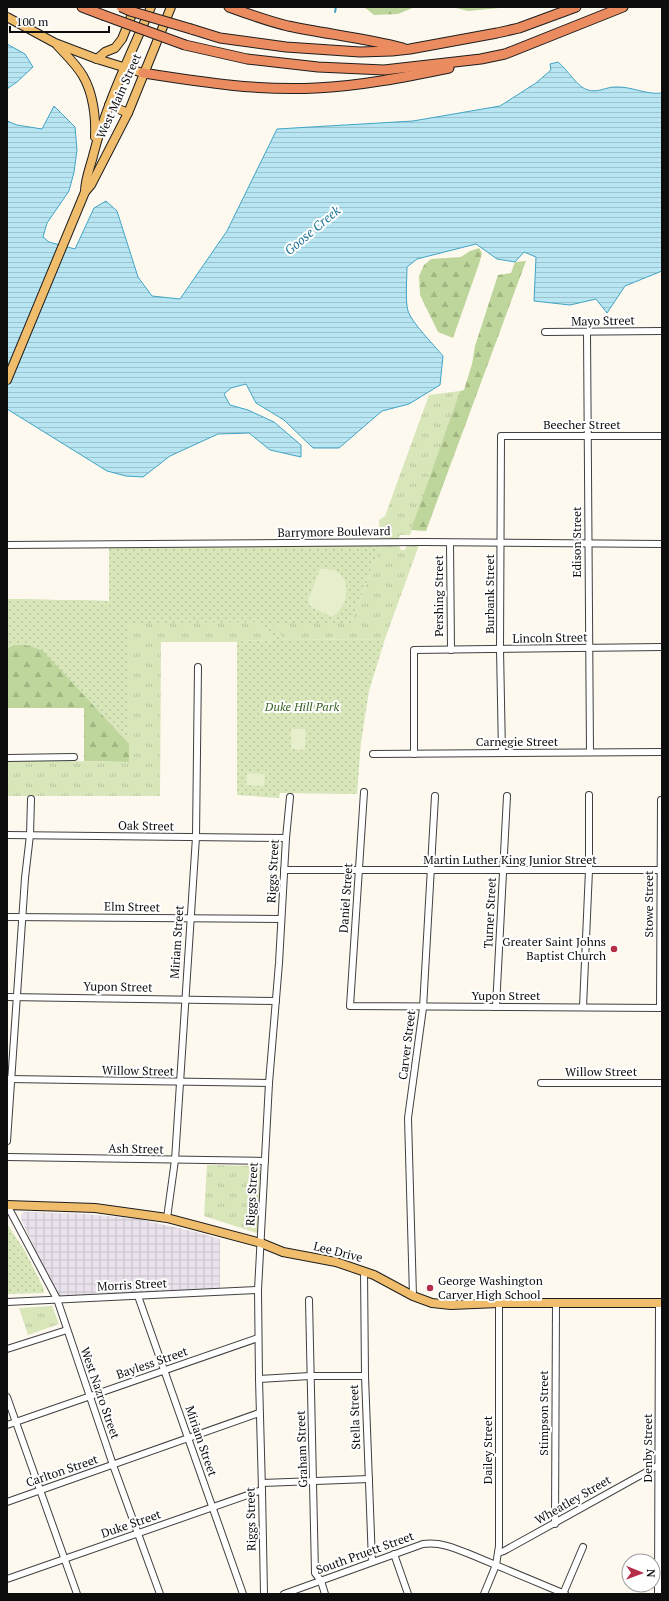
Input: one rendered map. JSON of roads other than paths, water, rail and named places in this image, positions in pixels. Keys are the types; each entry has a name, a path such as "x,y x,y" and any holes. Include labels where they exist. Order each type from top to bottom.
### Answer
{"highway":[{"path":"82,7 185,45 247,59 318,67 384,70 481,59"},
{"path":"121,7 220,38 286,48 360,52 410,49 497,33 519,28 576,7"},
{"path":"229,7 264,20 288,26 386,43 410,49"},
{"path":"143,73 236,87 274,89 316,88 383,81 453,67 505,54 623,7"}],"main road":[{"path":"97,58 105,52 115,48 122,39 136,7"},
{"name":"West Main Street","path":"85,192 85,182 109,105 151,7"},
{"name":"West Main Street","path":"7,380 85,192 91,185 128,113 171,7"},
{"path":"7,17 55,42 143,73"},
{"path":"55,42 76,65 84,77 91,95 95,118 95,149"},
{"path":"109,105 128,113"},
{"name":"Lee Drive","path":"7,1205 95,1208 167,1218 260,1243 283,1252 336,1262 374,1275 414,1296 432,1303 451,1306 556,1302 660,1303"}],"street":[{"name":"Mayo Street","path":"545,332 662,331"},
{"name":"Edison Street","path":"587,332 588,648 590,752"},
{"name":"Beecher Street","path":"501,436 662,436"},
{"name":"Burbank Street","path":"501,436 500,649 502,753"},
{"name":"Barrymore Boulevard","path":"7,545 450,543 662,544"},
{"name":"Pershing Street","path":"450,543 451,650"},
{"name":"Lincoln Street","path":"414,754 414,650 662,647"},
{"name":"Miriam Street","path":"167,1218 174,1160 180,1082 184,999 196,837 198,667"},
{"name":"Carnegie Street","path":"373,754 662,752"},
{"path":"7,758 74,757"},
{"name":"Daniel Street","path":"350,1006 364,792"},
{"path":"583,1007 589,870 589,795"},
{"name":"Carver Street","path":"414,1296 408,1118 423,1008 435,796"},
{"name":"Turner Street","path":"496,1007 507,796"},
{"name":"Riggs Street","path":"264,1594 259,1413 258,1290 269,1083 290,797"},
{"path":"7,1141 9,1079 18,997 22,918 30,835 31,799"},
{"name":"Stowe Street","path":"661,800 661,1008"},
{"name":"Oak Street","path":"7,835 286,838"},
{"name":"Martin Luther King Junior Street","path":"284,870 661,870"},
{"name":"Elm Street","path":"7,917 281,919"},
{"name":"Yupon Street","path":"7,997 276,1001"},
{"name":"Yupon Street","path":"350,1006 423,1008 661,1008"},
{"name":"Willow Street","path":"9,1079 269,1083"},
{"name":"Willow Street","path":"541,1083 662,1083"},
{"name":"Ash Street","path":"7,1157 265,1161"},
{"name":"West Nazro Street","path":"7,1205 57,1299 113,1465 160,1594"},
{"name":"Stella Street","path":"364,1271 365,1376 372,1562"},
{"name":"Morris Street","path":"7,1302 258,1290"},
{"name":"Miriam Street","path":"138,1296 243,1594"},
{"name":"Graham Street","path":"309,1300 315,1573 321,1581 325,1594"},
{"name":"Stimpson Street","path":"555,1524 556,1302"},
{"name":"Dailey Street","path":"484,1594 496,1565 498,1552 499,1303"},
{"name":"Denby Street","path":"660,1303 660,1553"},
{"path":"7,1349 67,1330"},
{"name":"Bayless Street","path":"7,1425 258,1338"},
{"path":"259,1379 310,1376 365,1376"},
{"path":"7,1397 77,1594"},
{"name":"Carlton Street","path":"7,1502 259,1413"},
{"name":"Wheatley Street","path":"498,1552 504,1551 555,1524 659,1465"},
{"name":"Duke Street","path":"7,1579 212,1508 262,1487 314,1481 369,1479"},
{"name":"South Pruett Street","path":"284,1594 423,1544 433,1543 444,1545 496,1565 564,1594"},
{"path":"564,1594 583,1547"},
{"path":"394,1554 408,1594"}],"water":[{"path":"7,44 25,54 33,67 7,89"},
{"name":"Goose Creek","path":"558,62 584,89 595,91 612,87 621,87 650,93 662,93 662,271 625,286 607,313 596,299 570,305 534,301 536,257 524,252 515,262 497,259 476,244 417,259 407,267 407,306 410,316 414,322 443,356 440,385 409,404 382,411 339,448 313,448 284,420 256,403 246,384 231,388 224,394 230,405 248,410 274,422 301,445 301,457 270,450 249,433 218,434 170,456 143,477 126,476 107,471 7,409 7,121 17,125 42,129 54,106 75,127 77,150 74,172 69,191 47,223 43,237 49,242 75,249 94,208 106,201 117,211 138,277 152,296 180,299 227,231 277,129 413,121 500,106 536,83 551,70 550,64"}],"waterway":[{"path":"335,12 336,7"}],"place":[{"name":"Greater Saint Johns Baptist Church","path":"614,949"},
{"name":"George Washington Carver High School","path":"430,1288"}],"park label":[{"name":"Duke Hill Park","path":"302,707"}]}
